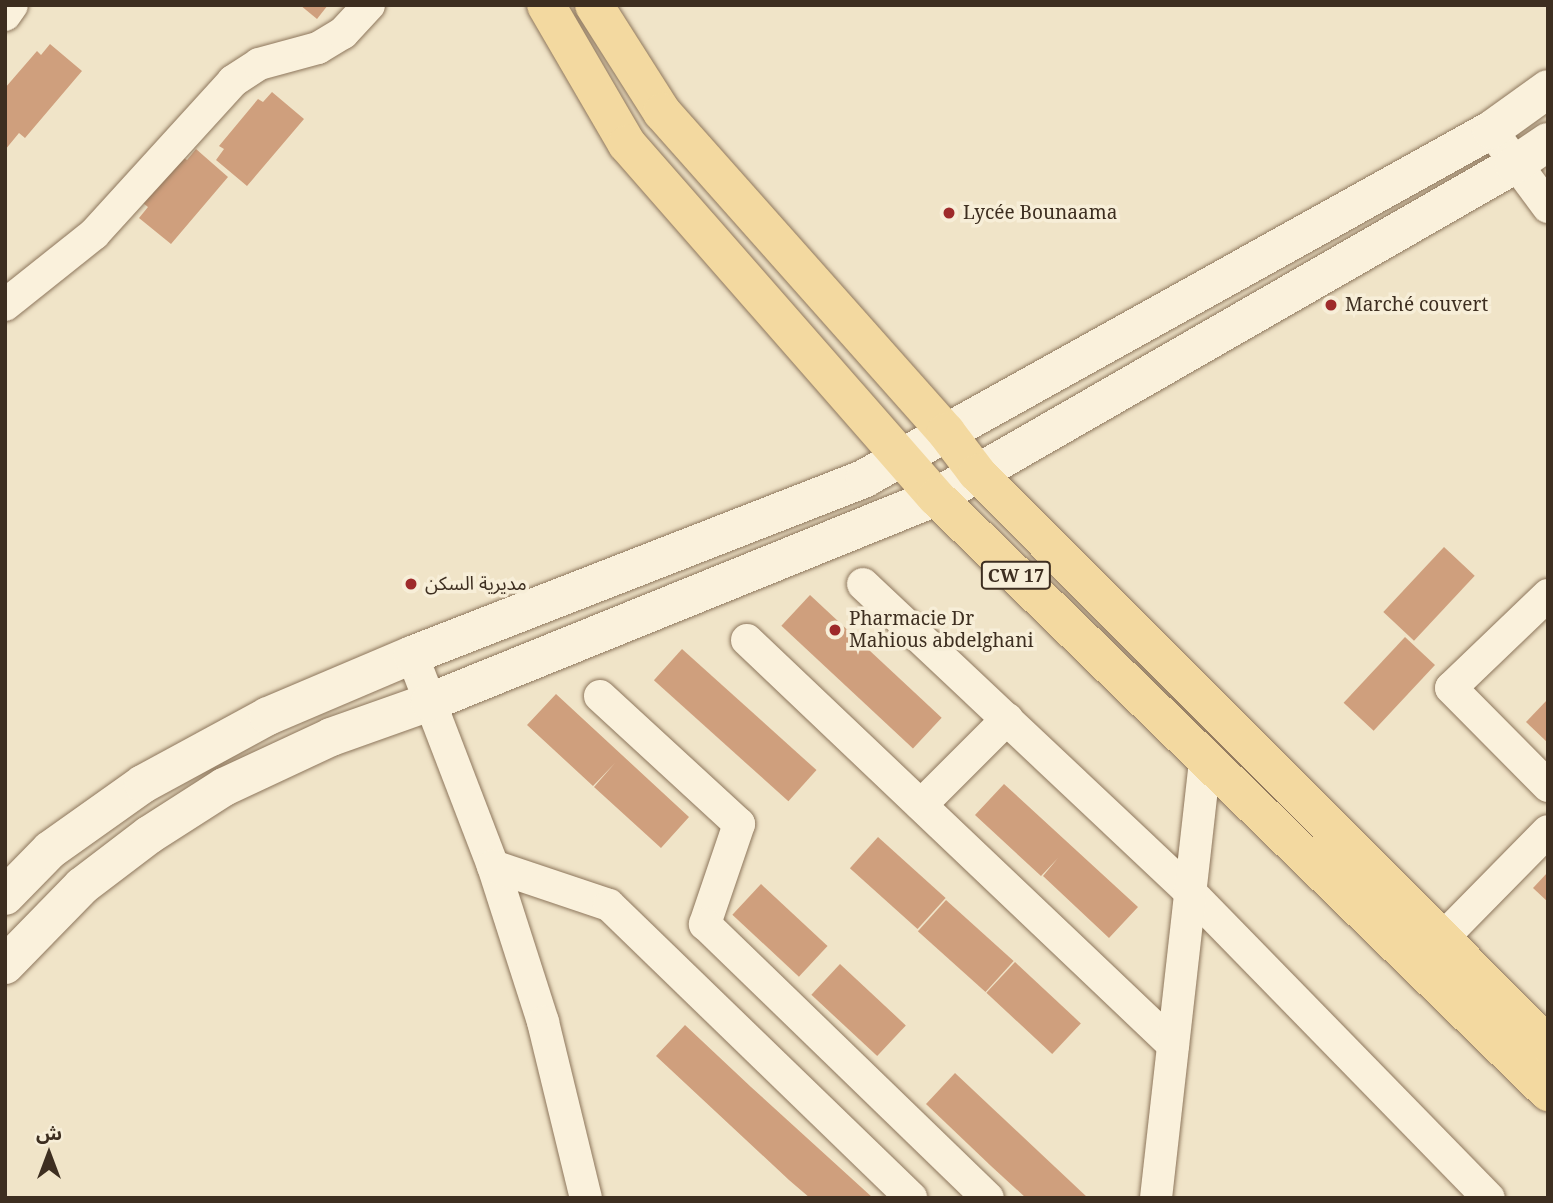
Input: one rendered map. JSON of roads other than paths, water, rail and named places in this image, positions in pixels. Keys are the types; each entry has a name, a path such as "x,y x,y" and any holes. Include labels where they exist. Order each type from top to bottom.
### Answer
{"main road":[{"name":"CW 17","path":"546,5 627,144 936,497 1205,759 1429,951 1548,1045"},
{"name":"CW 17","path":"594,5 662,112 946,432 977,473 1429,951 1548,1092"}],"street":[{"path":"5,15 12,5"},
{"path":"5,305 94,234 233,81 259,64 318,48 343,33 369,5"},
{"path":"5,897 50,850 143,784 268,716 412,655 864,478 1491,131 1548,89"},
{"path":"1491,131 1548,207"},
{"path":"5,965 82,886 149,835 224,788 331,737 430,702 936,497 1548,142"},
{"path":"863,584 1190,892 1489,1198"},
{"path":"1548,595 1451,688 1548,786"},
{"path":"747,640 1173,1045"},
{"path":"412,655 493,866 543,1022 586,1198"},
{"path":"600,696 739,824 705,924 989,1198"},
{"path":"921,806 1007,719"},
{"path":"1156,1198 1205,759"},
{"path":"1429,951 1548,831"},
{"path":"493,866 609,905 911,1198"}],"place":[{"name":"Lycée Bounaama","path":"949,213"},
{"name":"Marché couvert","path":"1331,305"},
{"name":"مديرية السكن","path":"411,584"},
{"name":"Pharmacie Dr Mahious abdelghani","path":"835,630"}]}
